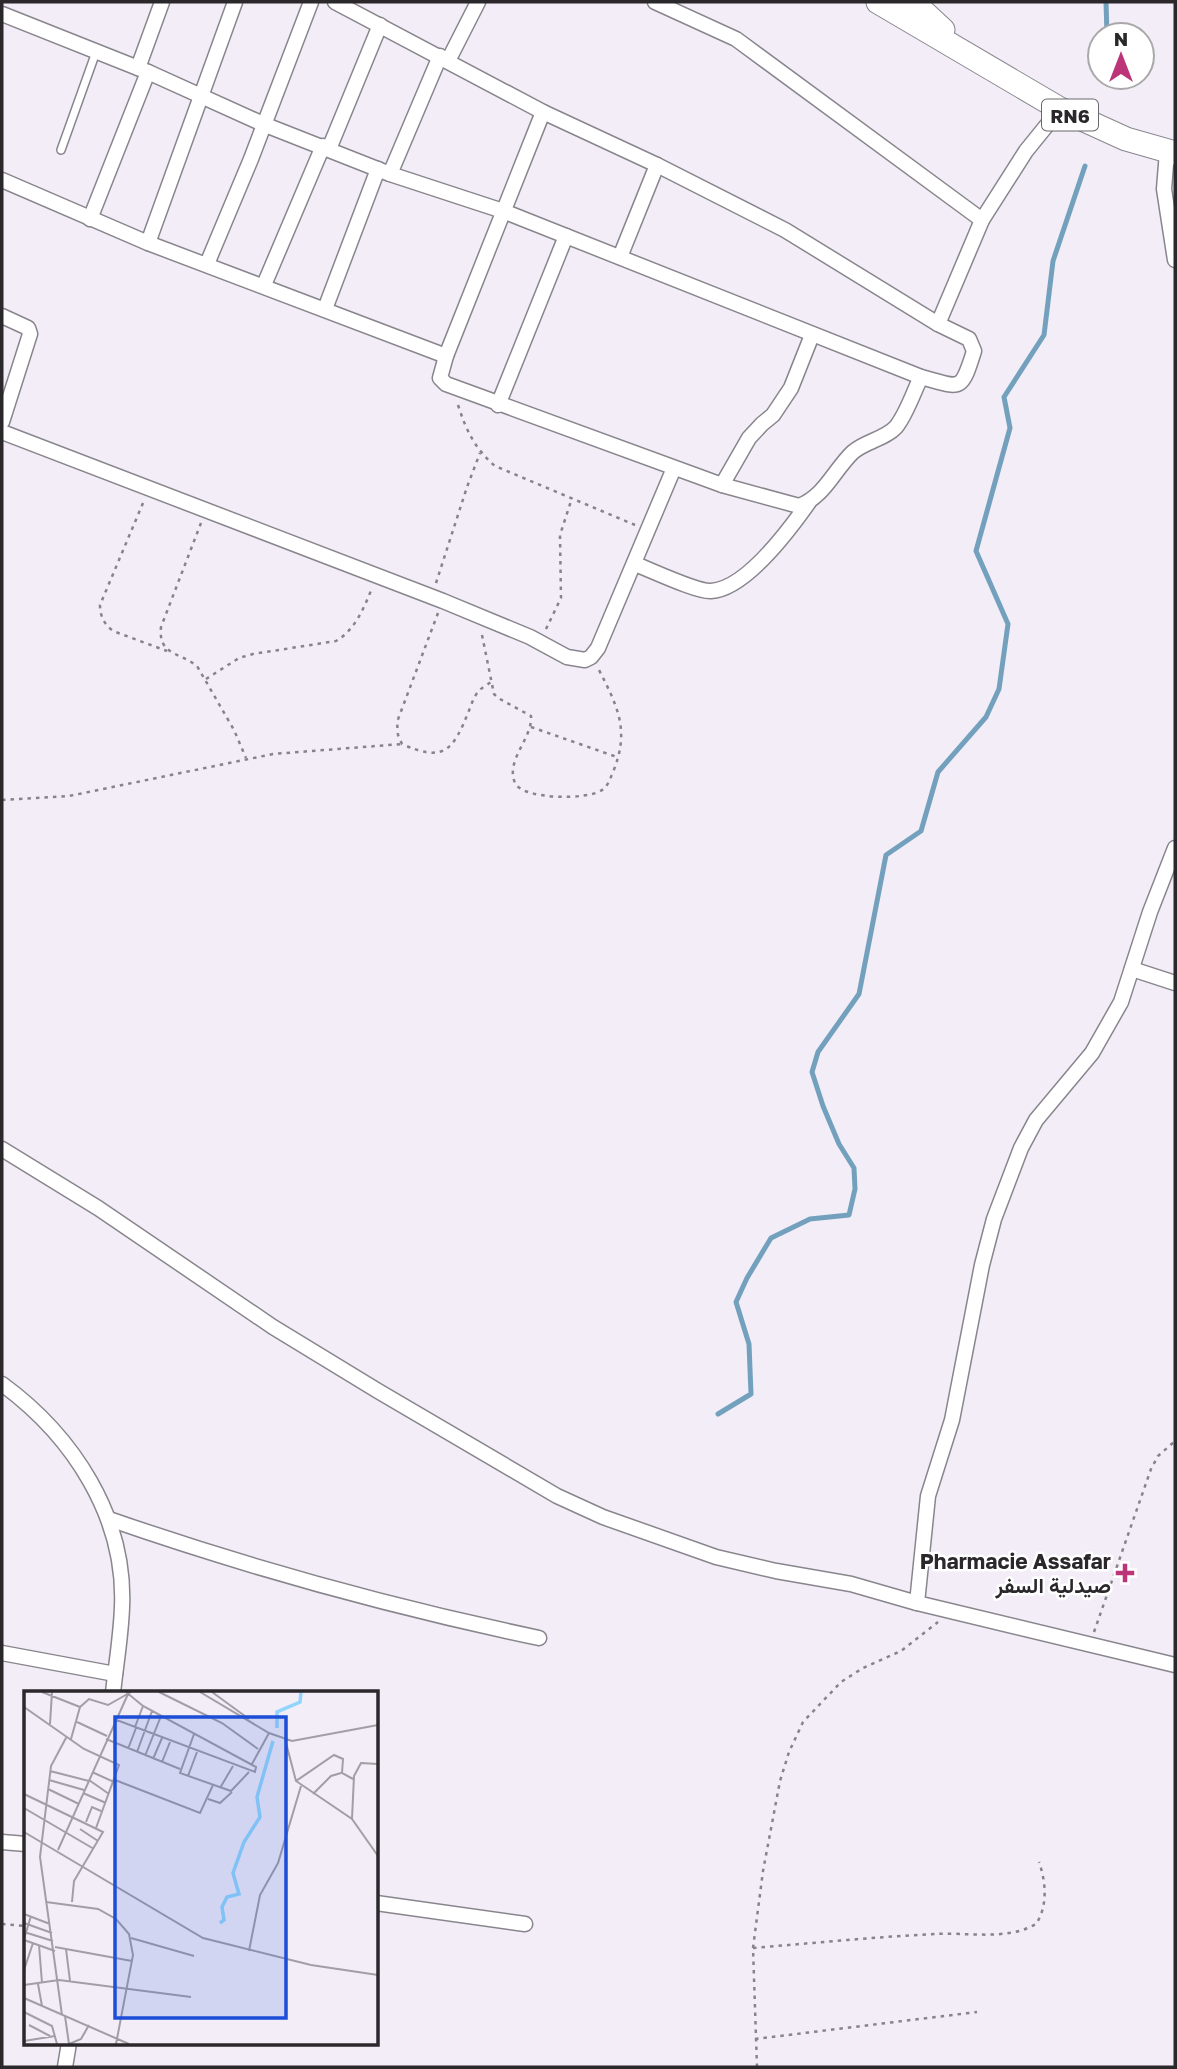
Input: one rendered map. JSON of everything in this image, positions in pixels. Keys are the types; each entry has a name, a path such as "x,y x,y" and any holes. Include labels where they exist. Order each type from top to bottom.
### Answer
{"main road":[{"name":"RN6","path":"878,2 972,60 1060,109 1126,139 1171,153"},
{"name":"RN6","path":"913,2 972,60"}],"street":[{"path":"90,219 143,70 162,2"},
{"path":"148,243 235,2"},
{"path":"207,264 228,219 311,2"},
{"path":"2,14 143,70 263,124 384,172 503,211 921,377 954,386 960,384 974,351 968,340 785,230 544,112 335,2"},
{"path":"325,309 384,172 444,58 478,2"},
{"path":"655,2 736,39 982,220"},
{"path":"264,285 380,24"},
{"path":"938,324 982,220 1026,151 1060,109"},
{"path":"544,112 446,356 440,373 442,382 498,405 722,485 789,505 799,506 809,502"},
{"path":"1171,153 1164,189 1175,260"},
{"path":"620,257 657,165"},
{"path":"2,180 148,243 446,356"},
{"path":"498,405 566,236"},
{"path":"2,316 28,328 30,334 2,422"},
{"path":"722,485 749,438 773,415 791,388 812,335"},
{"path":"635,564 705,591 734,584 750,571 793,524 856,450 893,430 921,377"},
{"path":"2,432 437,598 540,642 567,657 585,660 598,648 674,468"},
{"path":"917,1603 928,1496 952,1420 982,1265 994,1219 1021,1148 1036,1120 1092,1053 1121,1002 1175,848"},
{"path":"1132,969 1175,983"},
{"path":"2,1149 98,1208 273,1327 557,1496 603,1517 716,1557 851,1584 952,1612 1175,1665"},
{"path":"2,1384 37,1414 65,1444 88,1475 108,1519 117,1548 122,1586 113,1691"},
{"path":"108,1519 278,1575 414,1611 539,1637"},
{"path":"2,1653 115,1674"},
{"path":"2,1842 24,1844"},
{"path":"378,1903 525,1924"},
{"path":"65,2067 69,2044"}],"lane":[{"path":"61,150 96,51"}],"path":[{"path":"446,384 470,438 480,453 495,466 648,530"},
{"path":"402,744 397,722 437,598 467,487 480,453"},
{"path":"149,488 100,605 100,612 107,627 113,631 187,659 197,666 234,730 246,758"},
{"path":"540,642 561,598 560,535 572,498"},
{"path":"167,651 162,644 161,627 205,510"},
{"path":"206,679 239,659 253,654 336,642 346,636 355,623 378,576"},
{"path":"478,615 491,682 498,698 531,716 531,727 514,772 519,788 528,792 558,796 600,792 607,786 622,747 622,726 613,697 591,657"},
{"path":"2,800 69,796 273,754 402,744 416,750 434,752 450,748 474,698 491,682"},
{"path":"531,727 618,758"},
{"path":"1089,1645 1128,1542 1151,1469 1158,1457 1175,1441"},
{"path":"757,2067 753,1948 763,1871 780,1781 789,1752 803,1721 841,1682 863,1668 901,1651 952,1612"},
{"path":"753,1948 936,1934 1022,1931 1035,1924 1043,1908 1045,1883 1039,1862"},
{"path":"2,1924 24,1926"},
{"path":"755,2039 977,2012"}],"waterway":[{"path":"1106,2 1107,21"},
{"path":"718,1414 751,1394 749,1344 736,1302 771,1238 810,1219 849,1215 855,1189 854,1168 839,1144 812,1072 818,1052 859,994 886,855 921,831 938,772 986,717 999,689 1008,624 976,551 1010,428 1004,397 1044,335 1053,261 1085,166"}],"place":[{"name":"Pharmacie Assafar صيدلية السفر","path":"1125,1573"}]}
